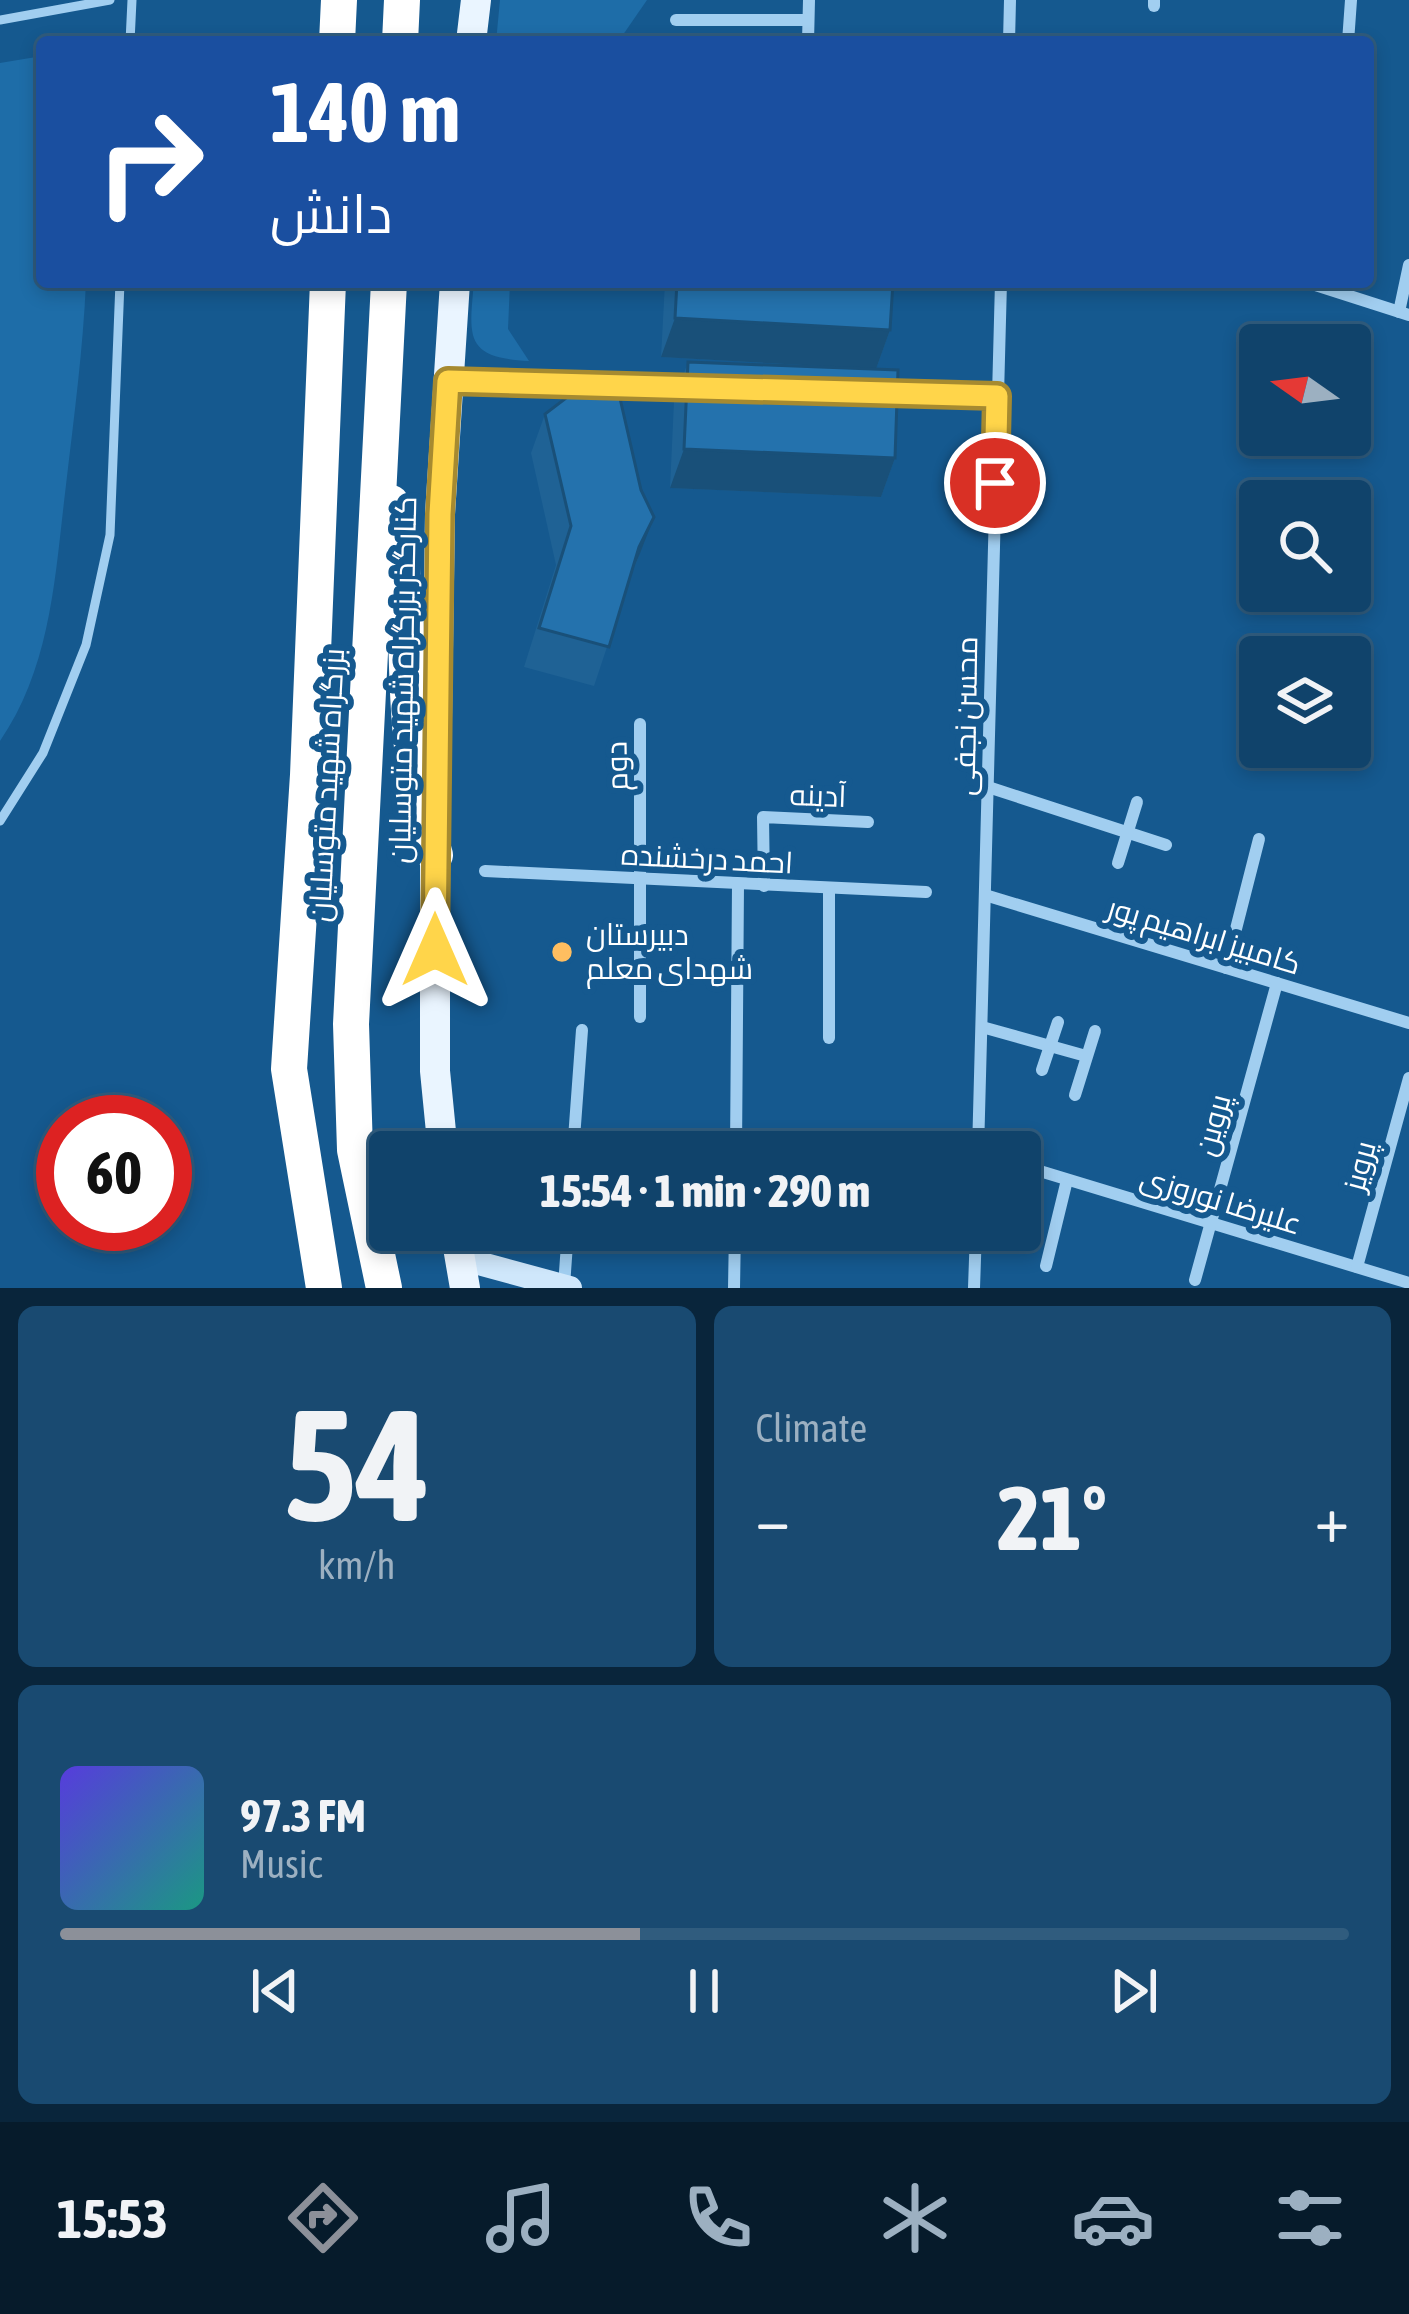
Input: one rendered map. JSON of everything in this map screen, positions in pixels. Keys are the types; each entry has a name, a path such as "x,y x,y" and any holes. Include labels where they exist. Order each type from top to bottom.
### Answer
{"highway":[{"path":"337,36 339,0"},
{"path":"400,36 402,0"},
{"name":"بزرگراه شهید متوسلیان","path":"324,1288 289,1070 308,775 328,288"},
{"name":"بزرگراه شهید متوسلیان","path":"384,1288 355,1150 351,1024 389,288"},
{"path":"380,463 399,536 406,588 410,734 419,803 435,855"}],"main road":[{"path":"472,36 476,0"},
{"name":"کنارگذر بزرگراه شهید متوسلیان","path":"441,1131 435,1071 440,514 455,288"}],"street":[{"path":"808,36 809,0"},
{"path":"1009,36 1010,0"},
{"path":"1348,36 1351,0"},
{"path":"676,20 808,20"},
{"path":"1324,288 1404,314 1409,265"},
{"name":"محسن نجفی","path":"978,1131 1001,288"},
{"path":"448,381 700,388"},
{"path":"860,392 997,396"},
{"name":"دوم","path":"640,724 640,1017"},
{"path":"988,787 1166,845"},
{"path":"1118,863 1137,802"},
{"name":"آدینه","path":"764,886 763,817 868,822"},
{"path":"1226,968 1259,839"},
{"name":"احمد درخشنده","path":"485,872 926,892"},
{"path":"736,1131 738,884"},
{"path":"829,1038 830,888"},
{"name":"کامبیز ابراهیم پور","path":"985,895 1409,1023"},
{"name":"پروین","path":"1195,1280 1277,983"},
{"path":"1042,1070 1058,1022"},
{"path":"982,1027 1086,1056"},
{"path":"575,1131 582,1030"},
{"path":"1075,1095 1095,1031"},
{"name":"پرویز","path":"1357,1267 1409,1078"},
{"name":"علیرضا نوروزی","path":"1041,1172 1409,1283"},
{"path":"1046,1266 1067,1180"},
{"path":"460,1259 567,1287 568,1251"},
{"path":"734,1288 735,1251"},
{"path":"974,1288 975,1251"}],"lane":[{"path":"0,20 110,0"},
{"path":"130,36 132,0"},
{"path":"0,821 44,753 86,645 110,536 121,288"}],"shaded area":[{"path":"500,0 647,0 622,36 497,36"},
{"path":"36,57 36,288 86,288 48,618 31,681 0,741 0,63"},
{"path":"473,288 510,288 508,329 529,361 482,349 475,341"}],"building":[{"path":"677,288 893,288 890,330 675,318"},
{"path":"688,362 898,370 895,458 684,449"},
{"path":"619,394 641,490 654,517 639,547 609,647 539,628 571,526 545,414 570,395"}],"place":[{"name":"دبیرستان شهدای معلم","path":"562,952"}],"route":[{"path":"435,950 440,514 448,381 997,396 995,483"}]}
